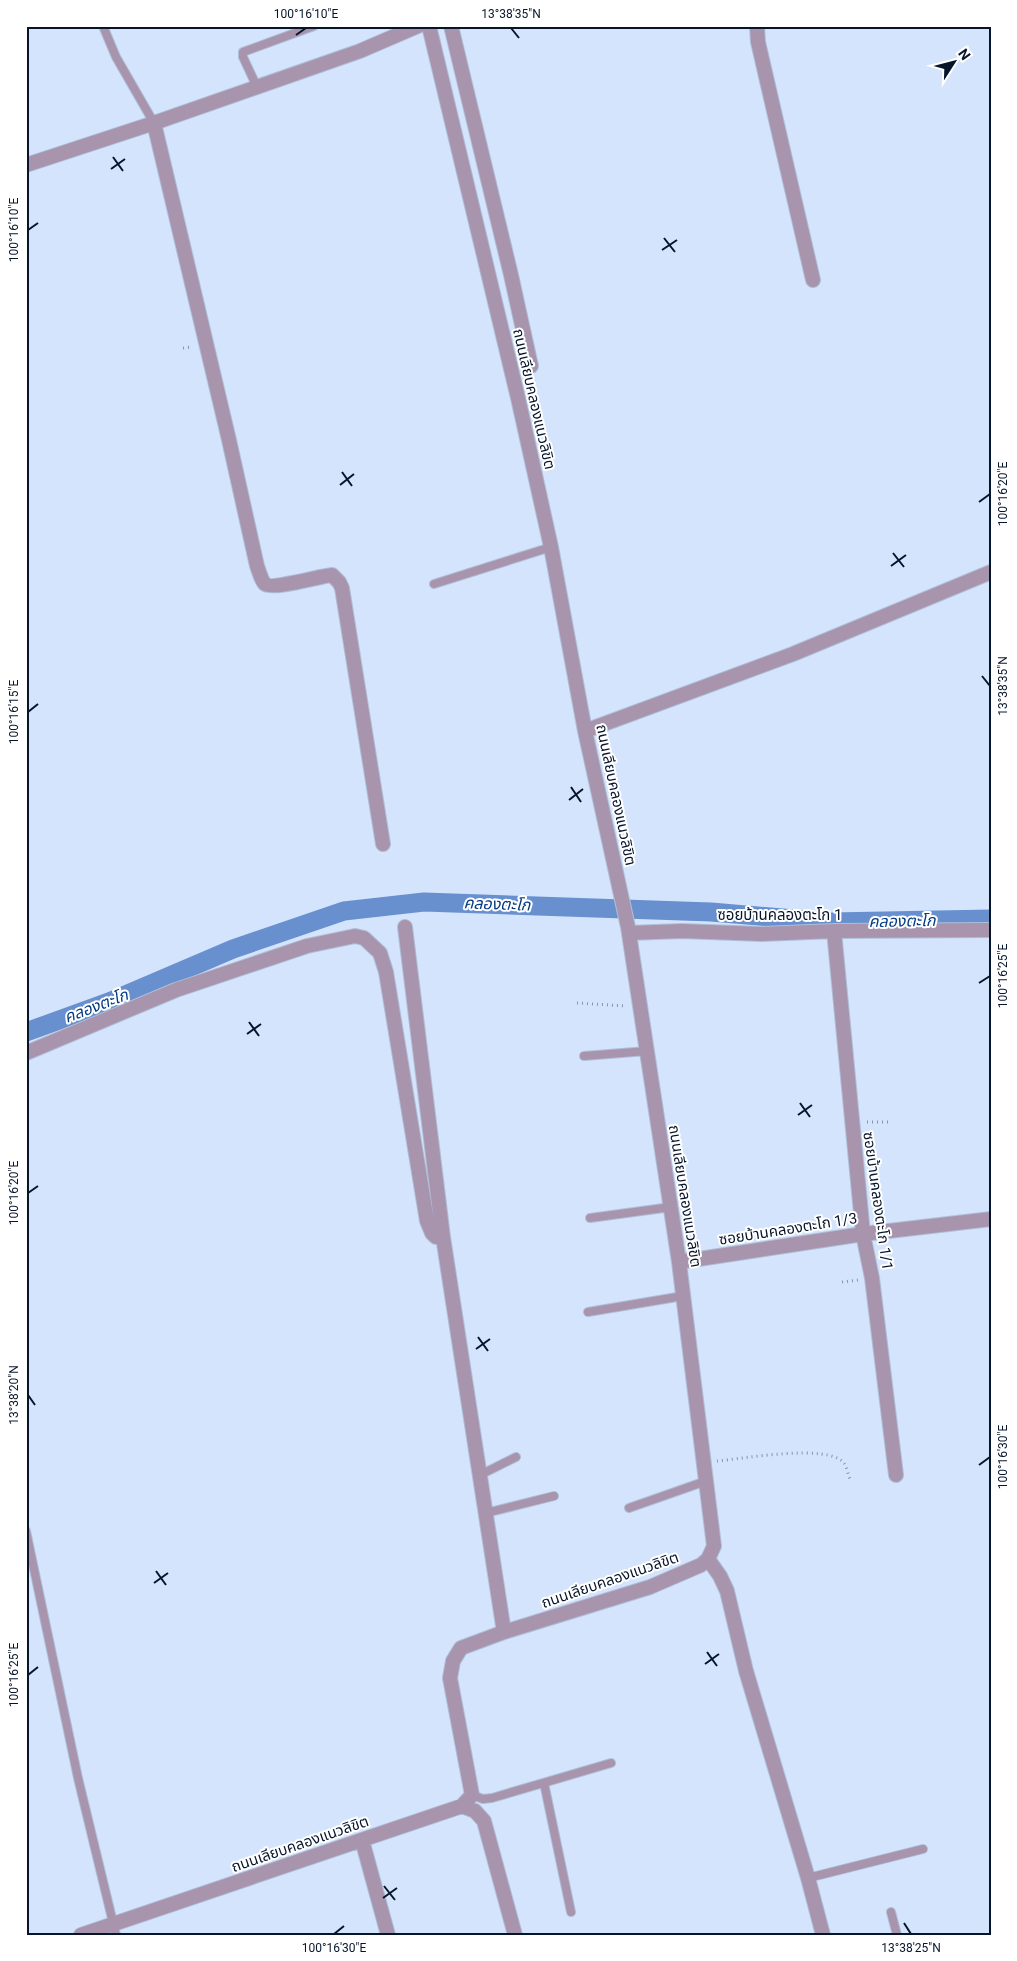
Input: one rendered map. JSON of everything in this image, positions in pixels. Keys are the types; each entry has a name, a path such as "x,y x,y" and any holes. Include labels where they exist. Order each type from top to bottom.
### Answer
{"street":[{"path":"26,165 154,123 360,51 418,26"},
{"name":"ถนนเลียบคลองแนวลิขิต","path":"81,1935 114,1930 362,1840 462,1806 472,1795 450,1678 453,1661 462,1648 504,1632 650,1587 701,1565 708,1559 714,1546 679,1262 622,895 585,731 550,547 518,398 429,26"},
{"path":"451,26 511,274 531,366"},
{"path":"757,26 758,42 813,280"},
{"path":"154,123 230,440 257,566 263,583 269,586 287,584 332,575 342,588 383,844"},
{"path":"490,281 511,274"},
{"path":"585,731 793,654 991,572"},
{"path":"405,927 443,1237 504,1632"},
{"name":"ซอยบ้านคลองตะโก 1","path":"628,930 682,930 762,934 834,931 991,930"},
{"name":"ซอยบ้านคลองตะโก 1/1","path":"834,931 863,1234 872,1278 896,1475"},
{"path":"26,1053 176,990 306,946 355,936 364,938 380,953 386,972 427,1221 432,1233 436,1237 443,1237"},
{"name":"ซอยบ้านคลองตะโก 1/3","path":"679,1262 863,1234 991,1218"},
{"path":"708,1559 720,1576 727,1591 746,1671 824,1935"},
{"path":"462,1806 475,1811 484,1821 515,1935"},
{"path":"362,1840 388,1935"}],"lane":[{"path":"103,26 116,57 154,123"},
{"path":"257,87 243,52 314,26"},
{"path":"434,584 550,547"},
{"path":"584,1056 647,1051"},
{"path":"590,1218 671,1207"},
{"path":"588,1312 683,1296"},
{"path":"480,1475 516,1457"},
{"path":"629,1508 706,1480"},
{"path":"486,1513 554,1496"},
{"path":"26,1531 78,1778 114,1930"},
{"path":"472,1795 492,1798 612,1763"},
{"path":"544,1783 571,1912"},
{"path":"808,1878 923,1849"},
{"path":"891,1912 897,1935"}],"path":[{"path":"577,1003 640,1007"},
{"path":"852,1123 889,1122"},
{"path":"704,1463 804,1452 821,1454 834,1457 844,1463 850,1481"}],"waterway":[{"name":"คลองตะโก","path":"26,1032 109,1002 233,949 344,911 424,902 711,912 831,922 991,919"}]}
